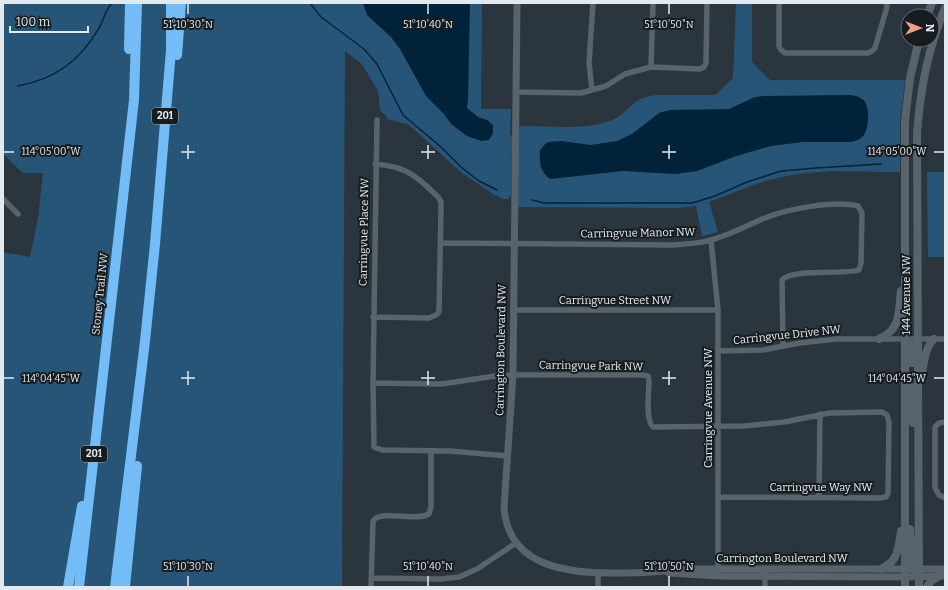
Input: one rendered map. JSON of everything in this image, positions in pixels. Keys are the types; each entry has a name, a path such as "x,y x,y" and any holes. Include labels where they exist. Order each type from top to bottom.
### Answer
{"highway":[{"path":"129,140 128,110 130,3"},
{"name":"Stoney Trail NW","path":"79,587 136,74 137,3"},
{"name":"201","path":"115,587 145,341 156,229 171,50 171,3"},
{"path":"156,229 163,194 181,3"},
{"path":"68,587 109,322"},
{"path":"125,587 135,492 145,341"}],"main road":[{"name":"144 Avenue NW","path":"905,587 912,573 918,466 918,112 932,43 945,8"},
{"name":"144 Avenue NW","path":"917,48 910,78 905,121 905,506 912,573 919,587"},
{"path":"879,338 891,332 896,325 898,318 902,254 905,238"},
{"path":"906,338 910,345 912,354 912,411 918,466"},
{"path":"918,403 926,354 928,346 934,339"},
{"path":"905,478 912,573 911,587"},
{"path":"881,569 889,565 898,551 905,506"},
{"path":"927,587 931,581 942,576"}],"street":[{"name":"Carrington Boulevard NW","path":"518,3 513,375 504,508 507,525 516,543 529,555 547,564 574,571 598,574 659,572 677,574 718,572 912,573"},
{"path":"592,90 589,63 593,3"},
{"path":"651,67 653,3"},
{"path":"516,92 581,93 606,86 625,74 651,67 704,67 706,63 708,3"},
{"path":"780,3 779,46 785,53 868,53 875,48 887,6 886,3"},
{"path":"375,164 377,120"},
{"name":"Carringvue Place NW","path":"374,317 426,318 436,315 440,307 441,243 441,202 439,198 421,181 408,172 396,167 375,164 373,383 373,443 375,448 382,450 464,452 508,456"},
{"path":"3,199 18,214"},
{"name":"Carringvue Manor NW","path":"441,243 690,244 711,240 732,233 766,217 792,209 817,206 858,206 862,213 861,262 859,270 808,273 787,276 782,280 783,346"},
{"name":"Carringvue Avenue NW","path":"711,240 718,310 718,572"},
{"name":"Carringvue Street NW","path":"513,310 718,310"},
{"name":"Carringvue Drive NW","path":"718,351 752,351 825,340 879,338 945,339"},
{"path":"373,383 442,384 495,376 513,375"},
{"name":"Carringvue Park NW","path":"513,375 648,376 650,425 653,427 718,427"},
{"name":"Carringvue Way NW","path":"718,427 784,422 820,414 840,412 882,412 887,415 889,422 887,495 880,498 718,497"},
{"path":"819,497 820,414"},
{"path":"945,422 938,423 935,427 935,488 939,495 945,498"},
{"path":"371,587 372,526 375,518 380,516 424,516 430,513 431,451"},
{"path":"371,578 441,579 459,577 472,572 516,543"},
{"name":"Carrington Boulevard NW","path":"765,572 881,569 912,573"},
{"path":"912,573 945,569"},
{"path":"765,572 765,587"},
{"path":"912,573 942,576"},
{"path":"598,574 598,587"}],"shaded area":[{"path":"3,3 482,3 481,109 511,109 511,196 508,199 503,199 493,194 462,173 408,124 387,119 380,110 378,91 362,64 345,51 342,587 3,587 3,252 30,257 38,218 43,173 23,173 3,154"},
{"path":"363,3 470,3 467,108 478,117 487,120 493,125 493,133 489,140 481,141 467,136 451,124 444,114 426,96 400,49 391,37 367,15"},
{"path":"736,3 752,3 752,62 770,80 905,80 900,122 900,172 838,171 808,173 769,180 709,202 718,232 702,236 696,206 679,208 518,207 518,137 520,126 568,127 592,125 603,123 618,117 635,102 647,97 656,95 716,95 733,78"},
{"path":"765,96 857,96 867,105 868,124 863,136 851,142 803,142 771,146 736,156 697,171 675,174 623,171 550,179 544,173 541,166 540,150 546,143 561,141 591,145 617,141 632,134 659,113 670,110 729,109 755,97"},
{"path":"927,172 945,172 945,257 928,257"}],"waterway":[{"path":"18,86 44,79 65,67 75,59 92,40 112,3"},
{"path":"310,3 321,17 364,49 377,64 403,115 441,147 461,167 479,181 497,190"},
{"path":"532,200 544,203 692,203 781,171 881,164"}]}
